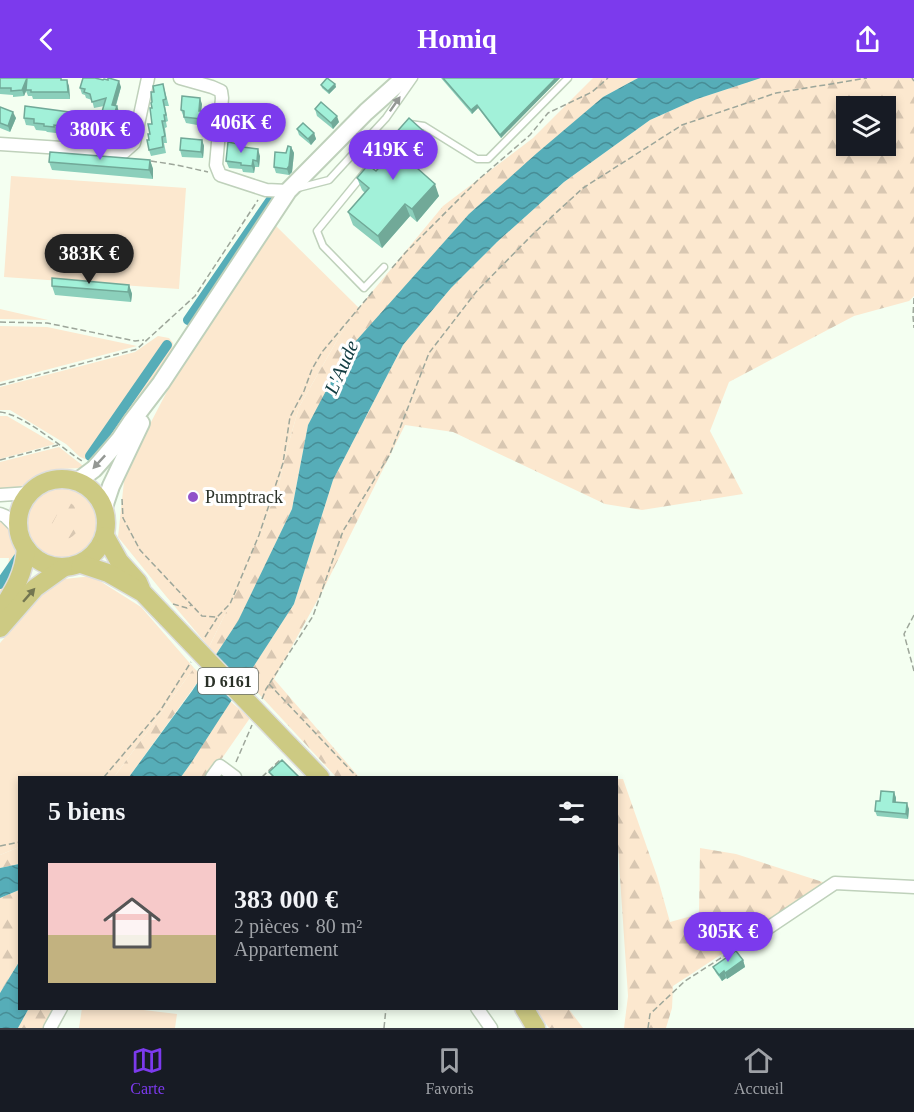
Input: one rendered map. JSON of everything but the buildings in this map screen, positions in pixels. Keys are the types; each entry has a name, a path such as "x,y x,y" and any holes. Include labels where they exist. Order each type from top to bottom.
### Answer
{"main road":[{"path":"366,112 393,78"},
{"path":"78,482 120,439 161,383 288,191 366,112 404,78"},
{"path":"104,507 112,482 161,383"},
{"path":"0,628 35,588 96,552 105,536 107,521 104,507 93,491 78,482 52,480 30,493 20,509 18,529 26,548 35,559 48,566 72,566"},
{"name":"D 6161","path":"105,536 119,561 138,582 143,593"},
{"path":"0,612 20,578 26,548"},
{"name":"D 6161","path":"72,566 108,573 143,593 287,750 319,776"},
{"path":"525,1010 536,1028"}],"street":[{"path":"0,144 124,152 134,143 148,78"},
{"path":"180,78 221,91 216,165 220,175 266,189 288,191"},
{"path":"0,495 30,493"},
{"path":"0,514 18,529"},
{"path":"213,776 220,766 232,775"},
{"path":"756,936 835,883 914,887"},
{"path":"50,1028 61,1010"},
{"path":"478,1010 491,1028"}],"lane":[{"path":"288,191 328,180 386,118 414,78"},
{"path":"401,130 408,124 424,126 477,159 488,159 568,78"},
{"path":"387,146 317,231 323,246 364,288 387,269"}],"path":[{"path":"387,269 479,179 530,135 548,113 591,92 608,78"},
{"path":"261,703 269,684 313,616 343,531 390,454 429,353 476,292 534,233 584,188 682,124 776,93 867,78"},
{"path":"124,152 142,160 220,175"},
{"path":"0,385 137,349 195,296 266,189"},
{"path":"203,640 217,617 230,604 258,535 283,463 290,417 304,391 312,369 322,352 376,288"},
{"path":"914,298 914,328"},
{"path":"0,322 47,323 135,341 146,340"},
{"path":"0,412 32,426 94,468"},
{"path":"0,460 59,445"},
{"path":"112,482 121,488 123,518 140,550 202,616 217,617"},
{"path":"914,615 904,634 914,671"},
{"path":"105,776 160,711 194,657"},
{"path":"269,684 356,776"},
{"path":"232,775 253,723"},
{"path":"263,776 287,750"},
{"path":"0,846 18,842"},
{"path":"648,1028 651,1014 685,981 756,936"},
{"path":"384,1028 386,1010"}],"green space":[{"path":"593,78 638,78 603,97 308,425 292,509 238,622 216,654 209,647 230,604 279,486 299,407 348,321 443,206 533,138"},
{"path":"761,78 914,78 914,296 909,301 854,316 729,382 710,431 743,494 642,510 605,504 453,432 405,425 323,590 274,679 358,776 335,776 245,679 294,604 333,480 403,345 451,288 497,242 564,182 650,120 697,99"},
{"path":"11,176 186,188 179,289 4,277"},
{"path":"275,225 359,308 348,321 299,407 279,486 230,604 209,647 118,537 125,472 175,376"},
{"path":"0,309 48,320 0,319"},
{"path":"0,326 47,327 137,346 0,382"},
{"path":"158,336 169,338 173,343 169,357 128,418 91,460 80,457 66,444 10,410 0,410 0,387 135,352"},
{"path":"0,416 7,416 55,444 0,459"},
{"path":"59,447 82,465 82,468 59,469 17,488 0,490 0,462"},
{"path":"64,486 79,489 91,497 99,509 102,524 99,539 91,551 79,559 64,562 49,559 37,551 29,539 26,524 29,509 37,497 49,489"},
{"path":"56,501 67,502 75,507 75,515 67,518 58,513 51,526 64,530 70,527 75,530 76,533 68,539 60,539 44,529 53,512 52,505"},
{"path":"0,519 13,531 21,563 0,606 0,580 8,568 9,558 0,558"},
{"path":"92,576 141,607 194,668 115,776 18,776 18,847 0,855 0,643 55,580"},
{"path":"194,668 202,676 130,776 115,776"},
{"path":"230,701 250,718 210,776 182,776"},
{"path":"618,779 623,779 657,876 670,922 699,914 700,848 736,854 829,884 673,986 672,1008 666,1028 624,1028 628,996 618,848"},
{"path":"18,847 18,864 0,868 0,855"},
{"path":"18,890 18,964 0,993 0,898"},
{"path":"28,1010 65,1010 58,1028 18,1028"},
{"path":"82,1010 144,1010 177,1014 175,1028 79,1028"},
{"path":"536,1010 570,1010 583,1028 549,1028"}],"water":[{"name":"L'Aude","path":"638,78 761,78 697,99 650,120 564,182 497,242 451,288 403,345 333,480 294,604 191,763 182,776 130,776 192,691 238,621 292,509 308,425 347,351 469,214 603,97"},
{"path":"18,864 18,890 0,898 0,868"},
{"path":"18,964 18,1010 28,1010 18,1028 0,1028 0,993"}],"waterway":[{"path":"188,320 272,198"},
{"path":"90,456 167,345"},
{"path":"0,584 18,558"}],"place":[{"name":"Pumptrack","path":"193,497"}]}
